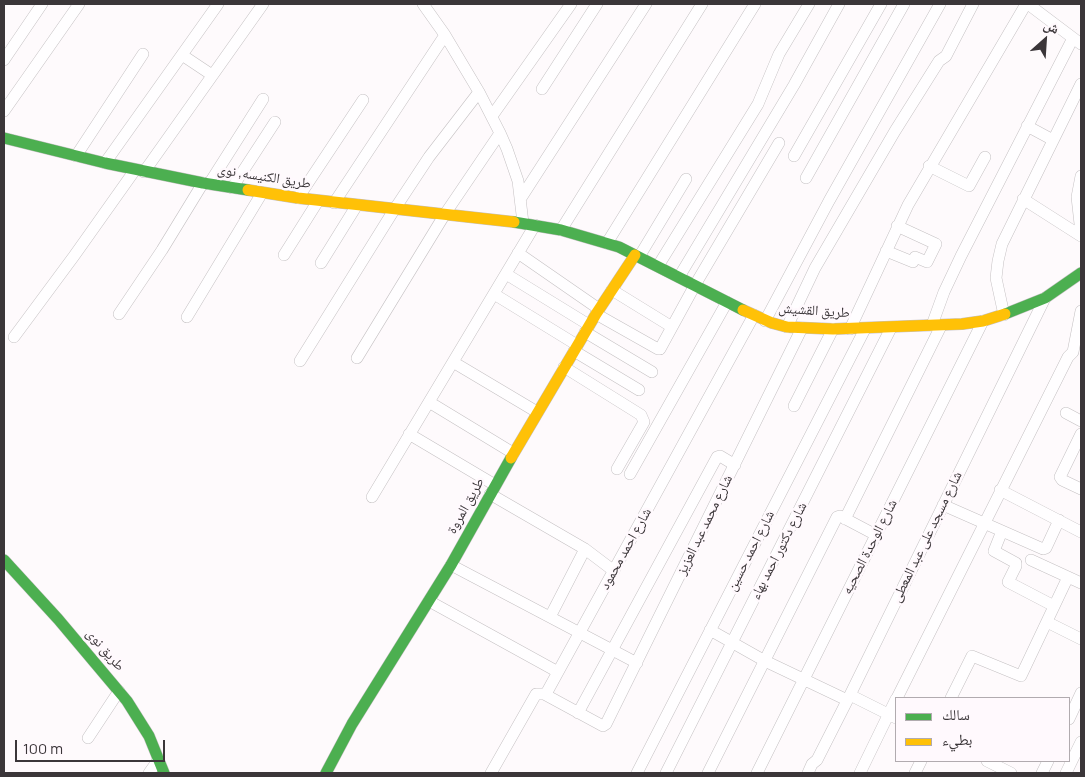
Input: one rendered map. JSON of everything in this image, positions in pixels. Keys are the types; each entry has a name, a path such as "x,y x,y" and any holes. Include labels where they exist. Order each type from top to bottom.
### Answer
{"street":[{"path":"4,60 42,4"},
{"path":"4,111 79,4"},
{"path":"106,163 218,4"},
{"path":"14,337 212,75 263,4"},
{"path":"372,497 506,274 518,253 529,224 513,165 492,116 445,35 422,4"},
{"path":"492,116 572,4"},
{"path":"542,89 597,4"},
{"path":"521,198 646,4"},
{"path":"561,230 702,4"},
{"path":"607,243 755,4"},
{"path":"658,266 758,104 779,54 809,4"},
{"path":"679,276 794,86 839,4"},
{"path":"794,156 881,4"},
{"path":"806,178 904,4"},
{"path":"765,321 829,201 940,4"},
{"path":"787,327 815,268 895,131 939,60 946,56 973,4"},
{"path":"845,519 936,326 944,292 960,256 1027,126 1077,41 1031,5 929,166 897,226 850,329"},
{"path":"334,203 445,35"},
{"path":"76,156 143,54"},
{"path":"182,55 212,75"},
{"path":"1004,315 996,278 1002,244 1081,84"},
{"path":"300,360 429,157 479,92"},
{"path":"118,314 263,99"},
{"path":"298,198 363,100"},
{"path":"232,188 275,122"},
{"path":"1027,126 1053,140"},
{"path":"357,358 445,214 500,133"},
{"name":"طريق الكنيسه, نوى","path":"4,138 139,171 206,184 334,203 529,224"},
{"path":"518,253 598,311 660,349 695,285 779,143"},
{"path":"929,166 969,186 985,157"},
{"path":"1081,176 1077,197 1080,211 1081,235"},
{"path":"637,256 686,179"},
{"path":"188,318 262,193"},
{"path":"1024,199 1081,235"},
{"path":"284,255 318,200"},
{"path":"321,263 357,205"},
{"name":"طريق القشيش","path":"529,224 561,230 607,243 679,276 765,321 787,327 865,329 936,326 983,321 1004,315 1045,298 1081,273"},
{"path":"886,251 913,262 916,258 927,262 936,244 897,226"},
{"name":"طريق المروة","path":"326,773 352,724 429,601 564,367 598,311 637,256"},
{"path":"506,274 652,372"},
{"path":"612,290 672,327"},
{"path":"494,294 639,390"},
{"name":"شارع مسجد على عبد المعطى","path":"808,773 812,764 817,760 1045,298"},
{"path":"630,474 727,302"},
{"path":"898,697 1000,490 1068,357 1073,352 1081,311"},
{"name":"شارع احمد محمود","path":"491,773 536,694 544,694 558,672 754,315"},
{"name":"شارع الوحدة الصحيه","path":"757,773 983,321"},
{"name":"شارع محمد عبد العزيز","path":"578,713 603,726 607,722 802,328"},
{"name":"شارع دكتور احمد بهاء","path":"666,773 891,328"},
{"path":"794,406 833,329"},
{"name":"شارع احمد حسين","path":"637,773 865,329"},
{"path":"453,362 537,412"},
{"path":"564,367 642,415 644,422 618,468"},
{"path":"429,402 513,453"},
{"path":"1066,413 1081,421"},
{"path":"410,434 492,490 585,549 614,571"},
{"path":"1081,434 1060,477 1062,480 1081,489"},
{"path":"544,694 578,713 718,457 720,456 735,465"},
{"path":"1000,490 1081,532"},
{"path":"943,505 1044,549 1059,520"},
{"path":"708,773 837,517 840,516 876,535"},
{"path":"1002,531 994,551 1016,563 1008,582 1054,606"},
{"path":"550,618 585,549"},
{"name":"طريق نوى","path":"4,560 58,618 119,691 139,718 164,773"},
{"path":"1031,560 1081,583"},
{"path":"450,565 637,663"},
{"path":"952,697 972,656 1021,676 1068,577"},
{"path":"429,601 558,672"},
{"path":"1047,622 1081,638"},
{"path":"710,630 804,680 893,716 860,773"},
{"path":"88,738 119,691"},
{"path":"1070,717 1081,693"},
{"path":"1066,773 1077,747"},
{"path":"149,773 159,759"},
{"path":"989,762 1011,773"}],"traffic: fast":[{"path":"4,138 105,163 248,190"},
{"path":"514,222 561,230 619,247 743,310"},
{"path":"1005,314 1045,298 1081,273"},
{"path":"326,773 352,724 451,565 511,458"},
{"path":"4,560 58,619 127,701 149,736 164,773"}],"traffic: slow":[{"path":"248,190 298,198 514,222"},
{"path":"511,458 596,314 635,255"},
{"path":"743,310 772,323 787,327 833,329 962,324 983,321 1005,314"}]}
